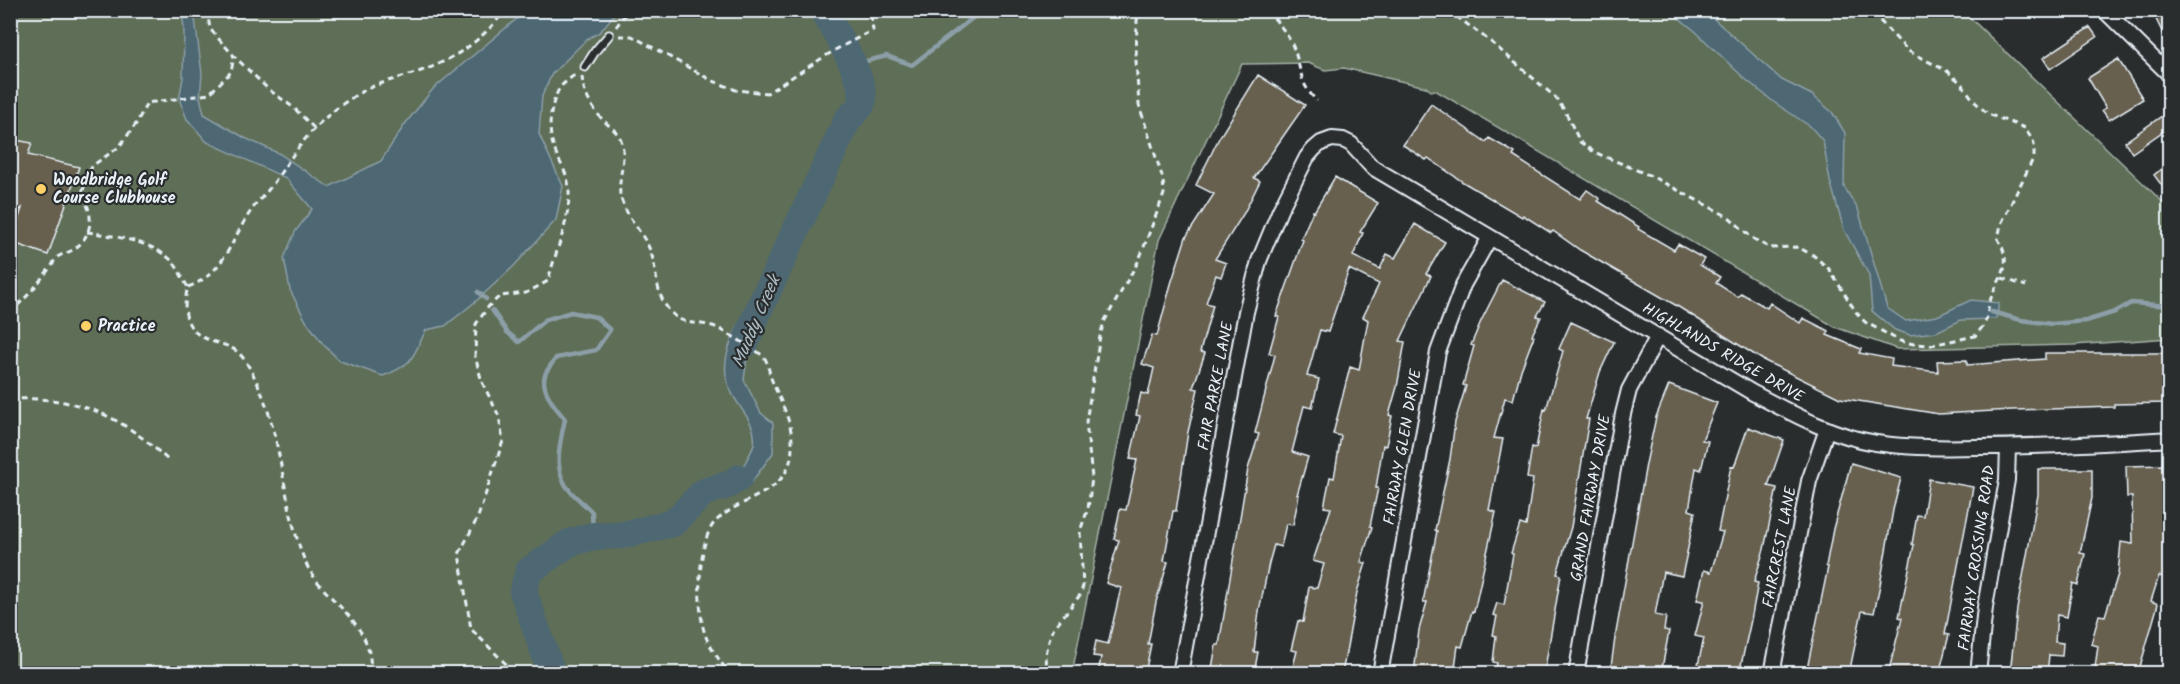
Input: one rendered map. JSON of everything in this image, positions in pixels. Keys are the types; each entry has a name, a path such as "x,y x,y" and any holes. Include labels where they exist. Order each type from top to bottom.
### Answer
{"street":[{"path":"2104,10 2169,75"},
{"name":"FAIR PARKE LANE","path":"1180,674 1238,358 1259,261 1307,157 1322,143 1332,139 1343,140"},
{"name":"HIGHLANDS RIDGE DRIVE","path":"1343,140 1351,144 1372,167 1753,393 1827,429 1874,442 1926,448 2008,447 2169,439"},
{"name":"FAIRWAY GLEN DRIVE","path":"1380,674 1438,352 1449,317 1463,285 1490,237"},
{"name":"GRAND FAIRWAY DRIVE","path":"1576,674 1623,414 1629,390 1658,336"},
{"name":"FAIRCREST LANE","path":"1772,674 1809,481 1827,429"},
{"name":"FAIRWAY CROSSING ROAD","path":"1978,674 1987,597 2007,480 2008,447"}],"lane":[{"path":"585,67 609,35"}],"path":[{"path":"207,10 210,29 234,56 268,89 294,108 315,128"},
{"path":"188,287 200,283 225,257 252,210 291,157 315,128 341,105 369,89 434,66 471,45 486,34 505,10"},
{"path":"609,35 628,10"},
{"path":"609,35 632,36 711,80 736,90 767,93 835,50 873,30 870,10"},
{"path":"1047,674 1046,654 1049,640 1057,624 1080,595 1083,586 1080,531 1088,508 1092,477 1086,422 1100,336 1104,322 1139,260 1164,194 1163,179 1139,105 1136,61 1137,20 1140,10"},
{"path":"1268,10 1285,31 1296,55 1307,91 1317,101"},
{"path":"1448,10 1491,42 1555,97 1565,111 1580,142 1594,152 1651,176 1730,217 1752,238 1770,248 1797,247 1806,251 1829,269 1856,312 1865,322 1900,341 1930,345 1975,336 1986,321 1990,301 2007,264 2003,248 1998,240 2001,224 2034,157 2034,143 2025,128 1988,114 1975,102 1961,83 1947,71 1908,51 1870,10"},
{"path":"10,313 31,292 53,264 54,259 79,245 87,232 91,216 81,195 92,166 119,147 136,124 147,103 209,94 231,72 234,56"},
{"path":"585,67 582,78 590,105 621,139 620,195 651,252 656,283 662,300 680,321 718,328 764,357 790,422 792,457 781,480 767,491 714,522 702,550 701,617 704,633 729,674"},
{"path":"510,674 506,664 471,629 459,554 478,517 503,441 499,416 482,382 475,356 476,324 489,306 500,296 526,293 548,281 567,217 569,190 567,174 551,136 550,119 560,87 585,67"},
{"path":"87,232 147,246 174,263 188,287 185,313 192,328 201,336 236,351 249,366 267,405 304,559 314,577 352,619 367,642 371,657 370,674"},
{"path":"2002,278 2026,286"},
{"path":"10,399 42,398 79,405 117,420 146,439 170,462"}],"green space":[{"path":"10,11 1963,11 2169,208 2169,338 2074,345 1897,349 1835,327 1435,90 1431,91 1426,87 1344,68 1325,70 1308,63 1242,64 1159,240 1072,673 11,673"}],"water":[{"path":"182,11 194,11 202,74 200,97 204,114 245,138 280,154 329,187 381,161 405,124 433,89 526,11 617,11 600,32 587,39 552,74 542,96 539,134 563,186 556,220 513,267 475,302 445,326 426,330 407,364 383,376 340,361 323,344 306,321 290,290 284,258 295,232 312,209 286,178 207,142 187,119 179,99 183,78"},
{"path":"1670,11 1705,11 1782,80 1812,95 1832,112 1845,133 1844,187 1858,209 1887,308 1906,321 1937,316 1971,300 1999,303 1996,319 1961,320 1936,332 1910,335 1895,330 1872,311 1869,275 1844,230 1830,181 1823,141 1811,127 1775,103 1744,78 1694,30"},
{"path":"749,303 769,315 747,358 744,380 761,413 773,423 773,453 751,483 703,506 704,478 739,473 754,444 752,427 730,389 725,371 731,341"}],"building":[{"path":"2162,10 2169,10 2169,46 2154,15"},
{"path":"2090,27 2097,37 2050,69 2043,58"},
{"path":"2118,59 2143,99 2109,120 2102,110 2106,108 2088,78"},
{"path":"1258,75 1305,105 1254,178 1260,181 1244,213 1215,259 1226,263 1221,277 1216,275 1206,303 1213,305 1200,352 1205,353 1193,388 1198,389 1188,432 1176,511 1173,511 1164,561 1168,562 1156,602 1148,644 1151,644 1145,674 1098,674 1101,657 1093,656 1096,641 1108,644 1121,588 1106,583 1119,540 1114,539 1120,509 1126,510 1137,460 1130,459 1140,416 1136,415 1141,393 1148,395 1154,368 1142,364 1152,335 1157,336 1186,237 1214,194 1196,185 1219,138"},
{"path":"1431,104 1486,142 1489,138 1515,153 1513,156 1580,199 1587,190 1600,199 1598,201 1639,227 1638,229 1674,250 1678,244 1704,259 1700,265 1720,277 1716,283 1738,297 1741,293 1767,308 1770,303 1800,323 1803,318 1829,331 1827,335 1861,349 1859,353 1892,359 1891,366 1938,372 1937,361 1967,360 1967,365 2045,359 2045,353 2169,353 2169,403 1939,414 1840,398 1763,360 1677,306 1580,250 1553,231 1551,233 1523,215 1522,217 1428,158 1426,160 1403,145"},
{"path":"2169,111 2169,127 2132,153 2125,142"},
{"name":"Woodbridge Golf Course Clubhouse","path":"10,139 32,143 28,155 79,167 48,255 11,242 22,208 10,216"},
{"path":"2169,163 2169,195 2154,175"},
{"path":"1335,177 1378,203 1360,232 1363,233 1353,256 1380,269 1387,254 1395,258 1415,224 1445,242 1426,274 1431,276 1400,341 1405,342 1397,387 1389,415 1392,416 1386,446 1383,445 1376,488 1378,488 1370,526 1372,527 1361,562 1366,563 1357,592 1342,674 1291,674 1297,651 1291,650 1298,621 1303,622 1309,587 1317,588 1324,564 1313,561 1331,508 1324,507 1330,477 1334,478 1341,436 1333,434 1350,367 1359,370 1368,320 1363,317 1379,284 1349,269 1328,332 1320,330 1307,376 1319,379 1312,408 1304,406 1292,452 1308,457 1297,495 1299,495 1293,525 1286,524 1281,547 1274,545 1269,563 1259,611 1254,652 1258,652 1254,674 1211,674 1216,645 1219,645 1248,469 1259,434 1255,433 1275,355 1269,353 1279,317 1276,316 1303,240 1301,239 1313,211"},
{"path":"1502,280 1545,302 1537,316 1541,317 1532,335 1534,336 1513,400 1505,398 1494,438 1503,439 1489,510 1496,512 1474,612 1472,611 1462,647 1458,646 1454,674 1414,674 1419,630 1427,602 1423,602 1437,531 1435,530 1450,459 1455,422 1466,386 1463,385 1474,346 1471,345"},
{"path":"1571,322 1614,342 1600,372 1586,419 1589,419 1571,527 1557,574 1561,575 1544,674 1495,674 1497,663 1493,662 1496,636 1493,635 1497,616 1493,615 1497,603 1504,605 1513,554 1511,553 1520,524 1526,526 1533,479 1527,478 1532,447 1536,448 1544,409 1546,410 1563,351 1559,349"},
{"path":"1669,385 1717,403 1702,440 1708,441 1701,470 1696,468 1689,510 1695,512 1688,548 1682,576 1663,572 1655,615 1666,617 1664,630 1669,631 1661,674 1610,674 1646,464 1656,417"},
{"path":"1748,427 1784,440 1768,486 1777,488 1764,549 1754,582 1758,583 1751,620 1739,674 1696,674 1704,638 1695,636 1704,601 1697,600 1704,570 1711,572 1723,532 1718,531 1731,466 1734,467"},
{"path":"1851,463 1901,478 1880,585 1874,613 1862,611 1849,674 1806,674 1828,567 1826,566 1833,529"},
{"path":"2167,465 2169,531 2164,577 2159,576 2151,601 2158,604 2138,674 2094,674 2098,646 2091,644 2099,615 2105,616 2118,574 2121,542 2133,544 2132,497 2127,497 2126,466"},
{"path":"2038,469 2092,469 2092,498 2080,553 2085,554 2078,585 2073,583 2067,617 2057,615 2055,642 2063,643 2062,656 2049,655 2047,674 2010,674 2017,609 2038,495"},
{"path":"1929,479 1973,487 1945,634 1949,635 1939,674 1888,674 1902,618 1899,617 1914,545 1912,544 1917,515 1923,516"}],"waterway":[{"name":"Muddy Creek","path":"745,344 759,309 848,119 857,111 863,97 856,72 823,10"},
{"path":"854,64 887,56 912,65 983,10"},
{"path":"478,292 486,299"},
{"path":"1992,312 2021,320 2052,324 2086,321 2115,312 2131,303 2170,306"},
{"path":"492,310 507,332 519,342 545,320 571,312 596,317 610,330 596,350 556,358 546,373 544,381 547,393 565,419 559,457 561,475 571,492 592,512 593,536"},
{"name":"Muddy Creek","path":"552,674 523,591 529,571 569,543 593,536 623,535 673,523 704,492 728,485 739,478"}],"place":[{"name":"Woodbridge Golf Course Clubhouse","path":"41,189"},
{"name":"Practice","path":"86,326"}]}
